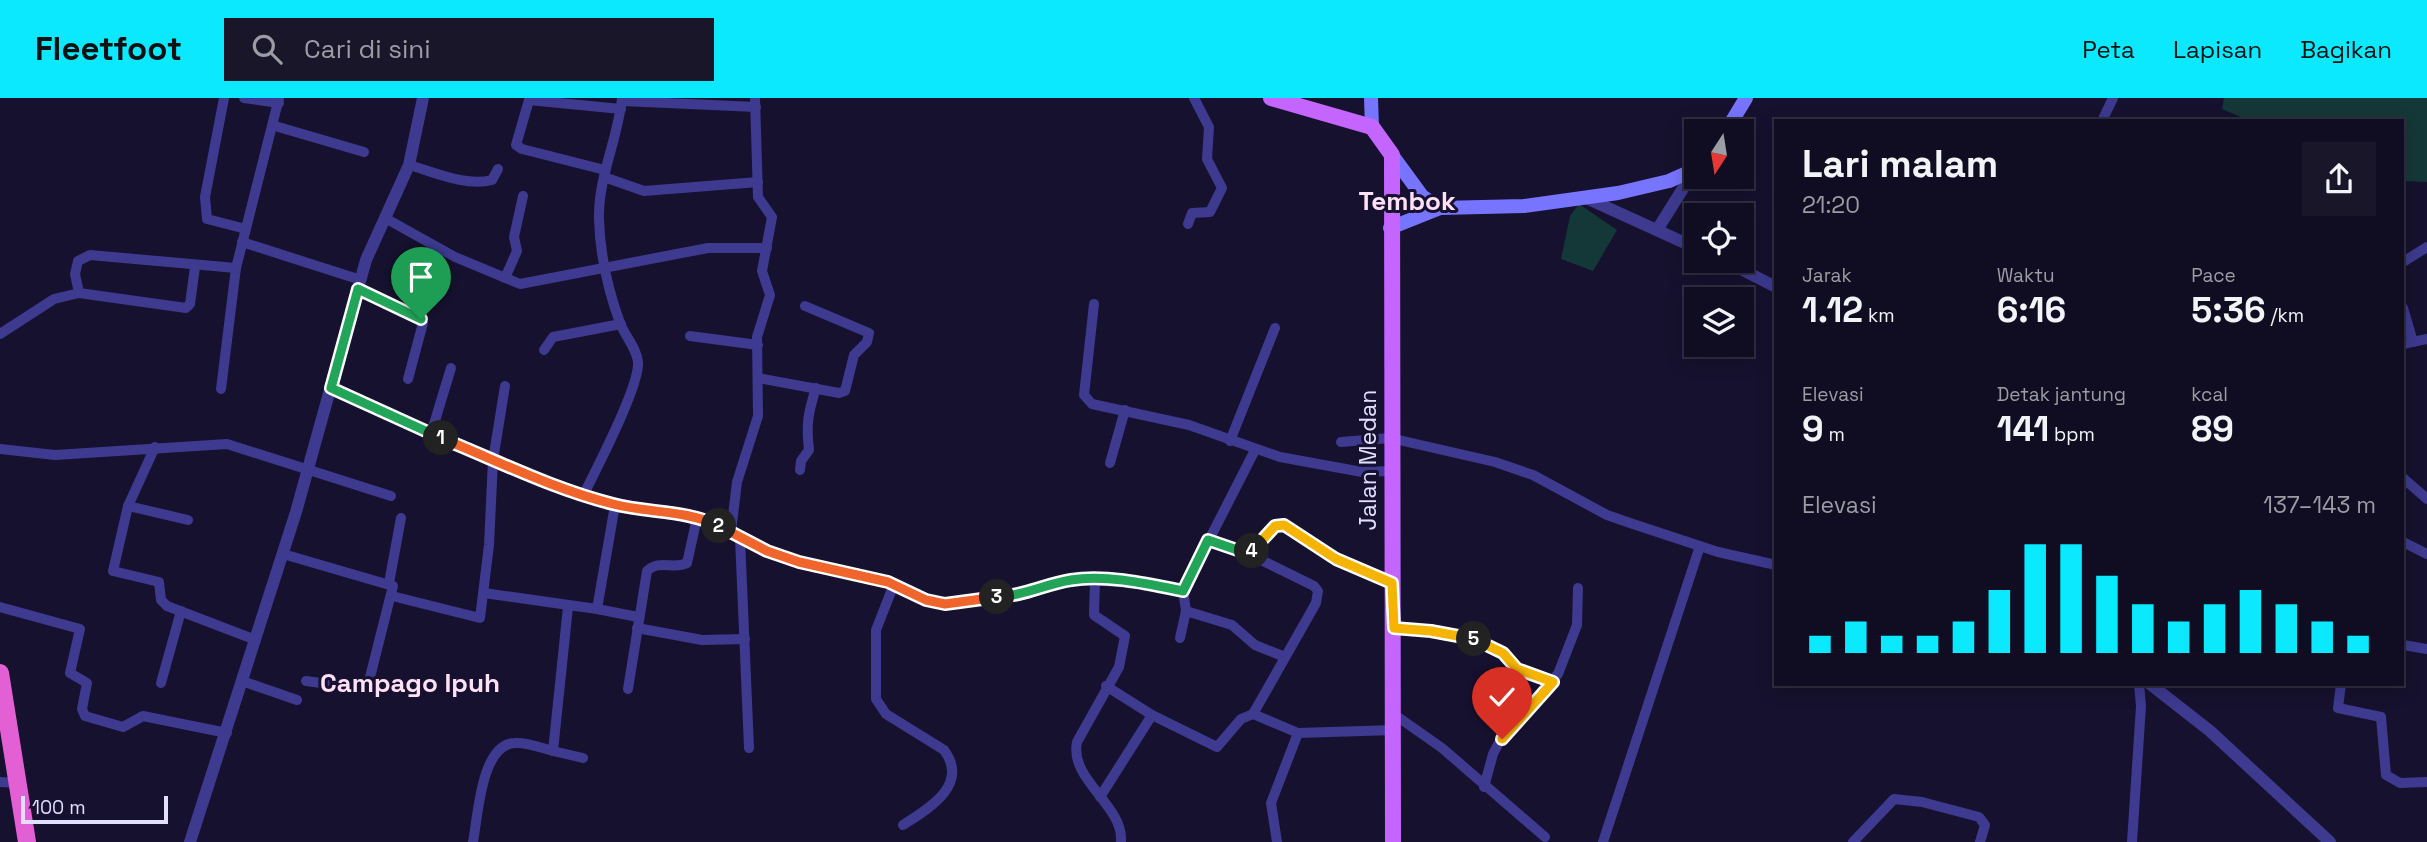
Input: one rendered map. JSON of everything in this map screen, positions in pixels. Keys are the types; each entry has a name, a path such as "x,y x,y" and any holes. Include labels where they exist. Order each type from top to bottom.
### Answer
{"highway":[{"path":"0,673 27,842"}],"main road":[{"path":"1271,98 1372,127"},
{"path":"1371,98 1372,127 1422,196 1440,208"},
{"path":"1733,119 1746,98"},
{"name":"Jalan Medan","path":"1392,155 1390,471 1395,722 1393,842"},
{"path":"1390,228 1440,208 1524,206 1646,188 1684,174"}],"street":[{"path":"224,98 205,198 206,219 246,229"},
{"path":"221,389 236,268 275,126 279,101 244,98"},
{"path":"190,842 283,554 359,285 409,165 423,98"},
{"path":"1188,224 1192,213 1210,212 1222,188 1206,159 1209,127 1194,98"},
{"path":"2103,119 2113,98"},
{"path":"749,748 745,639 736,535 737,482 758,416 762,378 757,337 770,295 770,286 763,276 772,217 758,197 758,182 756,103 529,100 518,135 519,148 605,174 644,191 758,182"},
{"path":"583,496 622,414 637,369 636,357 621,324 604,269 599,219 605,174 616,142 622,103"},
{"path":"275,126 364,152"},
{"path":"409,165 460,180 492,180 498,169"},
{"path":"1657,230 1684,187"},
{"path":"505,278 517,251 514,237 523,196"},
{"path":"1584,197 1684,242"},
{"path":"385,218 455,257 505,278 527,283 708,248 767,248"},
{"path":"242,242 359,285 417,316 423,323 408,379"},
{"path":"2404,261 2427,247"},
{"path":"79,293 75,274 78,261 83,256 195,267 236,268"},
{"path":"0,334 54,299 79,293 186,308 190,304 195,267"},
{"path":"1749,273 1774,286"},
{"path":"1094,304 1084,395 1092,404 1189,425 1255,450 1339,469 1390,471"},
{"path":"762,378 839,393 845,391 854,355 867,342 869,333 805,306"},
{"path":"2404,315 2408,343 2427,339"},
{"path":"544,350 548,340 553,337 621,324"},
{"path":"1230,440 1275,328"},
{"path":"690,336 758,345"},
{"path":"431,433 451,368"},
{"path":"392,596 480,618 493,460 505,386"},
{"path":"331,388 493,460 583,496 615,505 697,518 799,562 894,584 926,600 945,604 1018,596 1065,581 1094,580 1183,591"},
{"path":"800,470 801,461 809,450 807,416 816,388"},
{"path":"1110,463 1125,410"},
{"path":"1340,442 1390,438 1519,469 1607,515 1700,546 1774,564"},
{"path":"0,449 55,455 227,444 391,496"},
{"path":"155,447 128,506 113,571 159,582 161,600 181,611 256,640"},
{"path":"1180,639 1186,611 1183,591 1255,450"},
{"path":"2404,479 2427,499"},
{"path":"597,609 615,505"},
{"path":"128,506 188,520"},
{"path":"389,583 401,518"},
{"path":"628,689 647,571 657,565 682,566 687,563 697,518"},
{"path":"1249,554 1279,524 1336,559 1392,583"},
{"path":"1107,686 1152,715 1217,747 1241,719 1253,713 1316,603 1318,590 1249,554 1208,540"},
{"path":"2404,542 2427,554"},
{"path":"1603,842 1700,546"},
{"path":"283,554 393,586 367,689 306,681"},
{"path":"1094,580 1094,615 1125,636 1119,667 1075,750 1079,764 1119,828 1121,842"},
{"path":"894,584 876,630 876,699 886,714 944,750 951,759 952,769 944,795 934,805 902,824"},
{"path":"1484,787 1493,754 1504,733 1553,682 1577,625 1577,588"},
{"path":"484,593 597,609 702,640 745,639"},
{"path":"0,607 77,626 80,633 70,673 87,683 82,709 85,716 123,727 143,716 226,733"},
{"path":"553,751 568,607"},
{"path":"160,683 181,611"},
{"path":"1186,611 1232,625 1255,645 1285,657"},
{"path":"1394,628 1431,631 1484,642 1503,653 1517,669 1553,682"},
{"path":"2404,645 2427,649"},
{"path":"242,681 297,700"},
{"path":"2132,842 2141,706 2139,686"},
{"path":"2153,686 2210,731 2330,842"},
{"path":"2341,686 2338,708 2381,717 2386,775 2400,783 2427,782"},
{"path":"1253,713 1298,733 1395,722 1442,748 1545,837"},
{"path":"1100,797 1152,715"},
{"path":"1277,842 1271,803 1298,733"},
{"path":"473,842 487,767 500,747 514,743 583,758"},
{"path":"0,782 19,783"},
{"path":"1853,842 1887,805 1902,798 1979,817 1985,825 1980,842"}],"green space":[{"path":"2224,98 2427,98 2427,182 2404,181 2404,119 2245,119 2222,109"},
{"path":"1579,204 1617,230 1593,271 1561,259 1570,216"}],"district":[{"name":"Tembok","path":"1407,201"},
{"name":"Campago Ipuh","path":"410,683"}],"route":[{"path":"421,319 358,289 331,388 434,435 583,496 615,505 711,522 767,551 799,562 888,582 926,600 945,604 1018,596 1074,579 1147,584 1183,591 1208,540 1249,554 1275,526 1284,525 1336,559 1392,583 1394,628 1431,631 1484,642 1503,653 1517,669 1553,682 1504,733 1502,739"}]}
